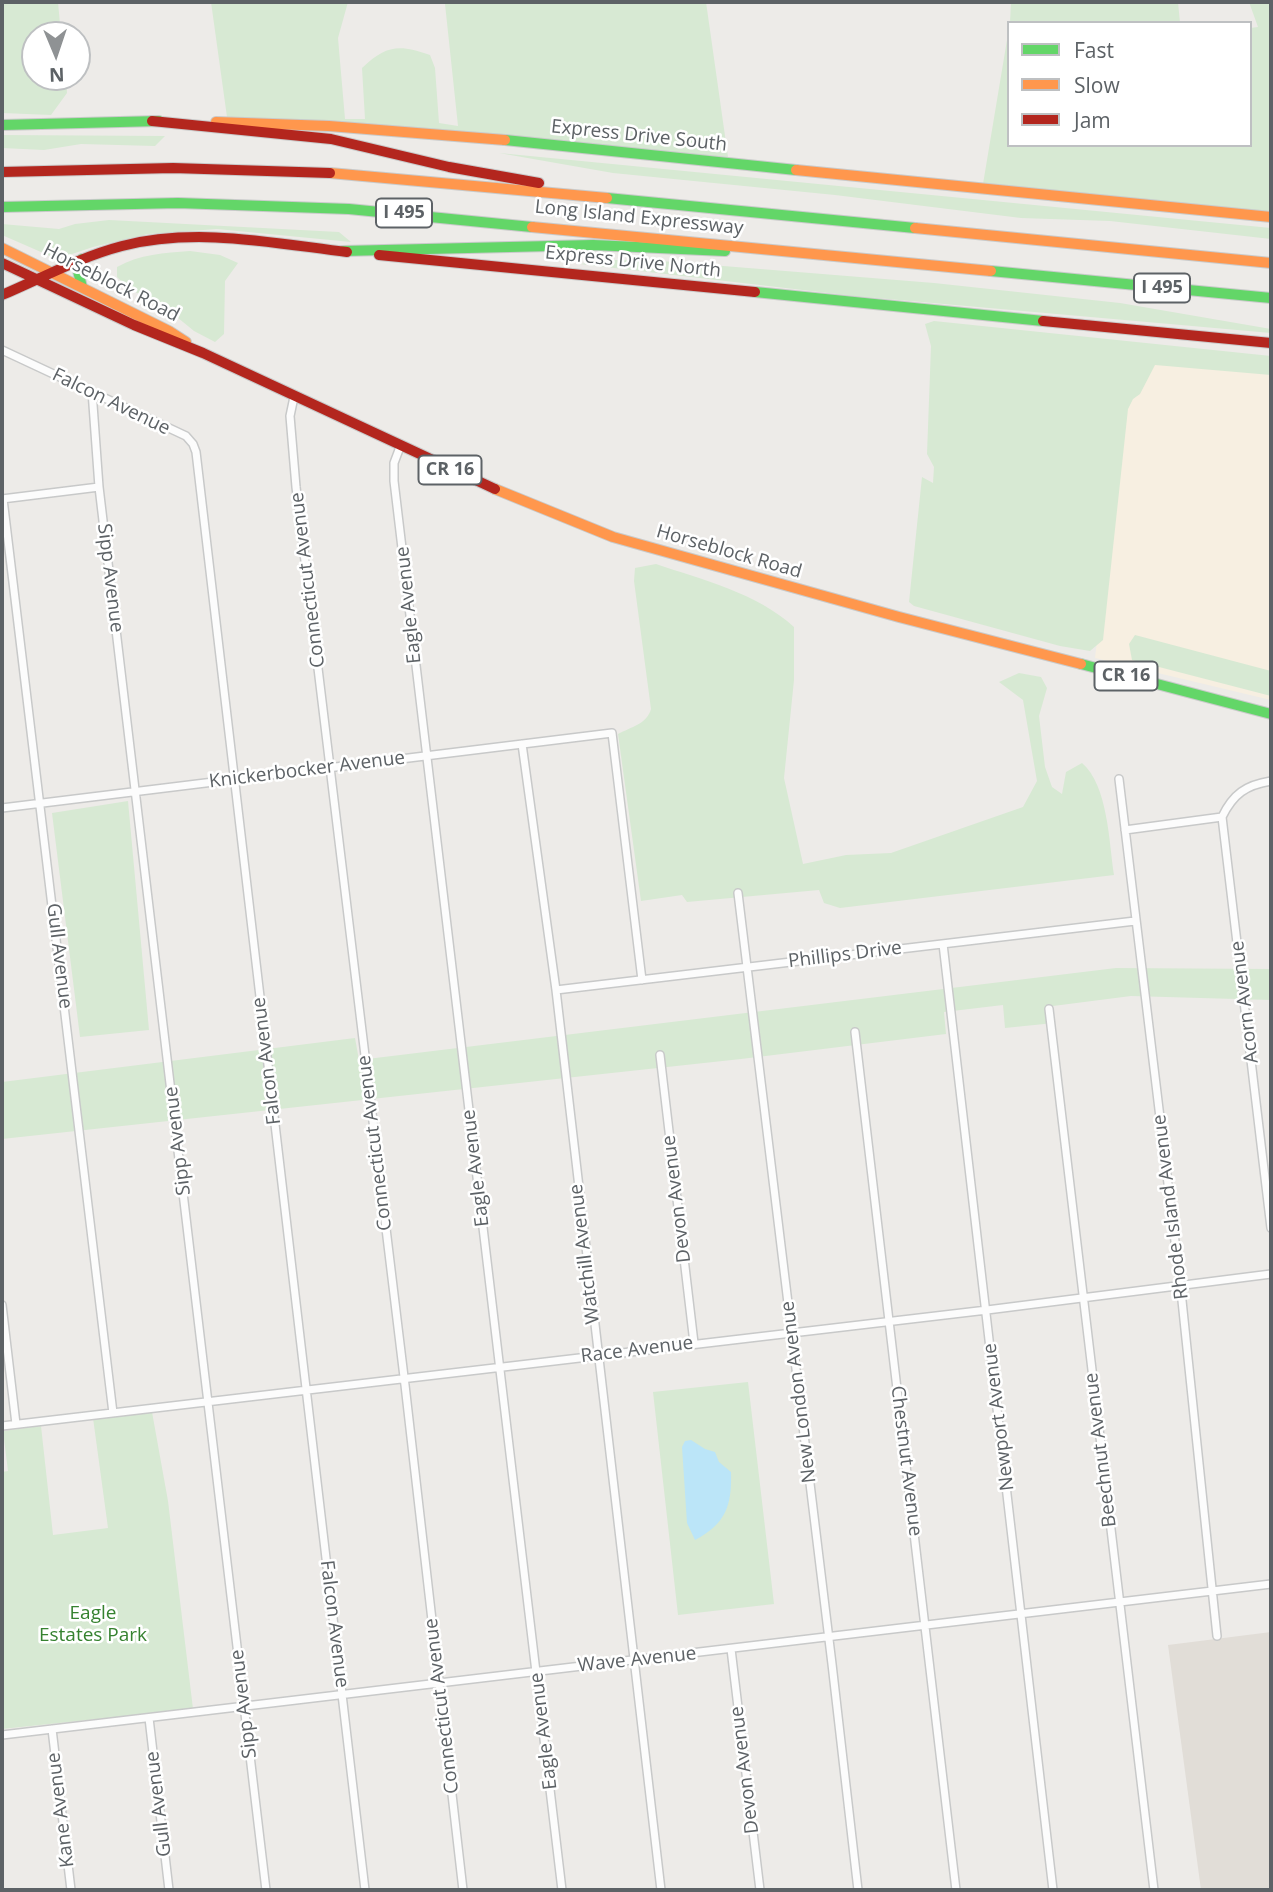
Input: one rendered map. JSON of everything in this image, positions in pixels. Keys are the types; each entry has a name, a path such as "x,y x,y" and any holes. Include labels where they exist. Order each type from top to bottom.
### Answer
{"main road":[{"name":"Express Drive South","path":"2,125 152,121 296,124 451,135 1271,217"},
{"path":"152,121 331,139 449,167 618,199"},
{"name":"Long Island Expressway","path":"2,172 115,168 288,170 403,178 1271,263"},
{"name":"Long Island Expressway","path":"2,207 155,203 303,206 440,216 1271,298"},
{"name":"Express Drive North","path":"2,295 82,259 123,246 178,237 225,239 1271,343"},
{"path":"343,251 593,245 703,251 805,252"},
{"name":"Horseblock Road","path":"2,248 169,331 203,353"},
{"path":"82,259 78,271 82,287"},
{"name":"Horseblock Road","path":"2,263 163,338 203,353 504,494 631,542 923,623 1271,714"}],"street":[{"name":"Falcon Avenue","path":"2,350 186,436 193,444 365,1890"},
{"name":"Sipp Avenue","path":"92,391 99,487 266,1890"},
{"name":"Connecticut Avenue","path":"295,397 290,416 296,486 463,1890"},
{"name":"Eagle Avenue","path":"400,447 394,463 394,476 562,1890"},
{"path":"3,499 99,487"},
{"name":"Gull Avenue","path":"3,499 113,1413"},
{"name":"Knickerbocker Avenue","path":"2,808 612,733 642,980"},
{"name":"Watchill Avenue","path":"522,744 556,990 661,1890"},
{"name":"Rhode Island Avenue","path":"1119,779 1181,1285 1217,1636"},
{"path":"1125,830 1222,817 1239,792 1255,784 1271,781"},
{"name":"Acorn Avenue","path":"1222,817 1271,1228"},
{"name":"New London Avenue","path":"738,893 858,1890"},
{"name":"Phillips Drive","path":"556,990 1135,921"},
{"name":"Newport Avenue","path":"943,944 1053,1890"},
{"name":"Beechnut Avenue","path":"1049,1009 1154,1890"},
{"name":"Chestnut Avenue","path":"855,1032 956,1890"},
{"name":"Devon Avenue","path":"660,1055 694,1343"},
{"name":"Race Avenue","path":"2,1426 1271,1274"},
{"path":"2,1305 16,1424"},
{"name":"Wave Avenue","path":"2,1735 1271,1584"},
{"name":"Devon Avenue","path":"731,1649 760,1890"},
{"name":"Gull Avenue","path":"149,1718 169,1890"},
{"name":"Kane Avenue","path":"52,1729 71,1890"}],"shaded area":[{"path":"1131,348 1271,363 1271,700 1095,658"},
{"path":"1271,1632 1271,1890 1201,1890 1168,1645"}],"green space":[{"path":"2,2 58,2 60,21 21,21 21,91 67,93 51,115 2,113"},
{"path":"211,2 348,2 338,38 345,119 365,119 362,68 378,55 401,48 430,55 435,68 439,123 458,126 445,4 441,2 706,2 728,157 227,117"},
{"path":"1011,2 1178,2 1180,21 1010,21"},
{"path":"1249,2 1271,2 1271,216 983,184 1007,40 1007,147 1252,147 1252,28 1258,27"},
{"path":"2,135 165,136 155,146 81,144 44,150 2,148"},
{"path":"499,153 1271,228 1271,239 1110,221 1021,218 835,195 613,173"},
{"path":"109,220 339,232 351,242 217,229 148,234 57,259 2,235 2,224 59,229"},
{"path":"190,251 220,255 238,263 225,281 224,334 215,342 194,331 161,304 131,290 117,277 117,267 134,259"},
{"path":"609,260 649,260 934,283 1120,303 1271,329 1271,333 854,296 580,264"},
{"path":"934,321 1271,356 1271,375 1155,365 1140,394 1133,399 1128,409 1103,640 1090,651 1060,646 914,606 909,602 922,477 933,483 934,467 927,454 931,346 925,324"},
{"path":"656,564 746,596 794,627 794,680 784,778 803,864 846,855 891,853 1023,807 1037,781 1023,700 999,682 1019,673 1041,677 1047,688 1039,716 1045,767 1052,787 1062,794 1066,772 1082,763 1097,785 1106,815 1114,875 840,908 824,903 819,890 687,902 682,895 641,901 618,734 642,722 651,709 634,581 635,568"},
{"path":"1135,635 1271,671 1271,696 1132,660 1129,644"},
{"path":"128,801 149,1030 80,1037 52,813"},
{"path":"1116,968 1271,969 1271,1000 1131,996 1053,1006 1054,1023 1005,1028 1003,1005 944,1012 946,1034 741,1059 2,1139 2,1082 355,1038 359,1060"},
{"path":"748,1382 774,1604 678,1615 653,1392"},
{"name":"Eagle Estates Park","path":"152,1412 168,1501 193,1709 2,1729 2,1472 8,1471 3,1431 41,1426 53,1535 108,1528 93,1418"}],"water":[{"path":"691,1440 715,1452 719,1462 731,1472 730,1494 725,1512 714,1527 695,1540 687,1523 682,1447 685,1441"}],"traffic: fast":[{"path":"2,125 159,121"},
{"path":"505,140 796,170"},
{"path":"607,198 915,228"},
{"path":"2,207 178,203 349,209 532,227"},
{"path":"343,251 593,245 725,251"},
{"path":"82,259 78,271 82,287"},
{"path":"991,271 1271,298"},
{"path":"755,292 1043,321"},
{"path":"1081,664 1271,714"}],"traffic: slow":[{"path":"216,122 329,126 505,140"},
{"path":"796,170 1271,217"},
{"path":"330,173 607,198"},
{"path":"532,227 991,271"},
{"path":"915,228 1271,263"},
{"path":"2,248 186,342"},
{"path":"495,489 613,537 899,617 1081,664"}],"traffic: jam":[{"path":"152,121 331,139 449,167 539,183"},
{"path":"2,172 173,168 330,173"},
{"path":"2,295 91,256 150,240 234,238 347,252"},
{"path":"379,255 755,292"},
{"path":"2,263 495,489"},
{"path":"1043,321 1271,343"}]}
